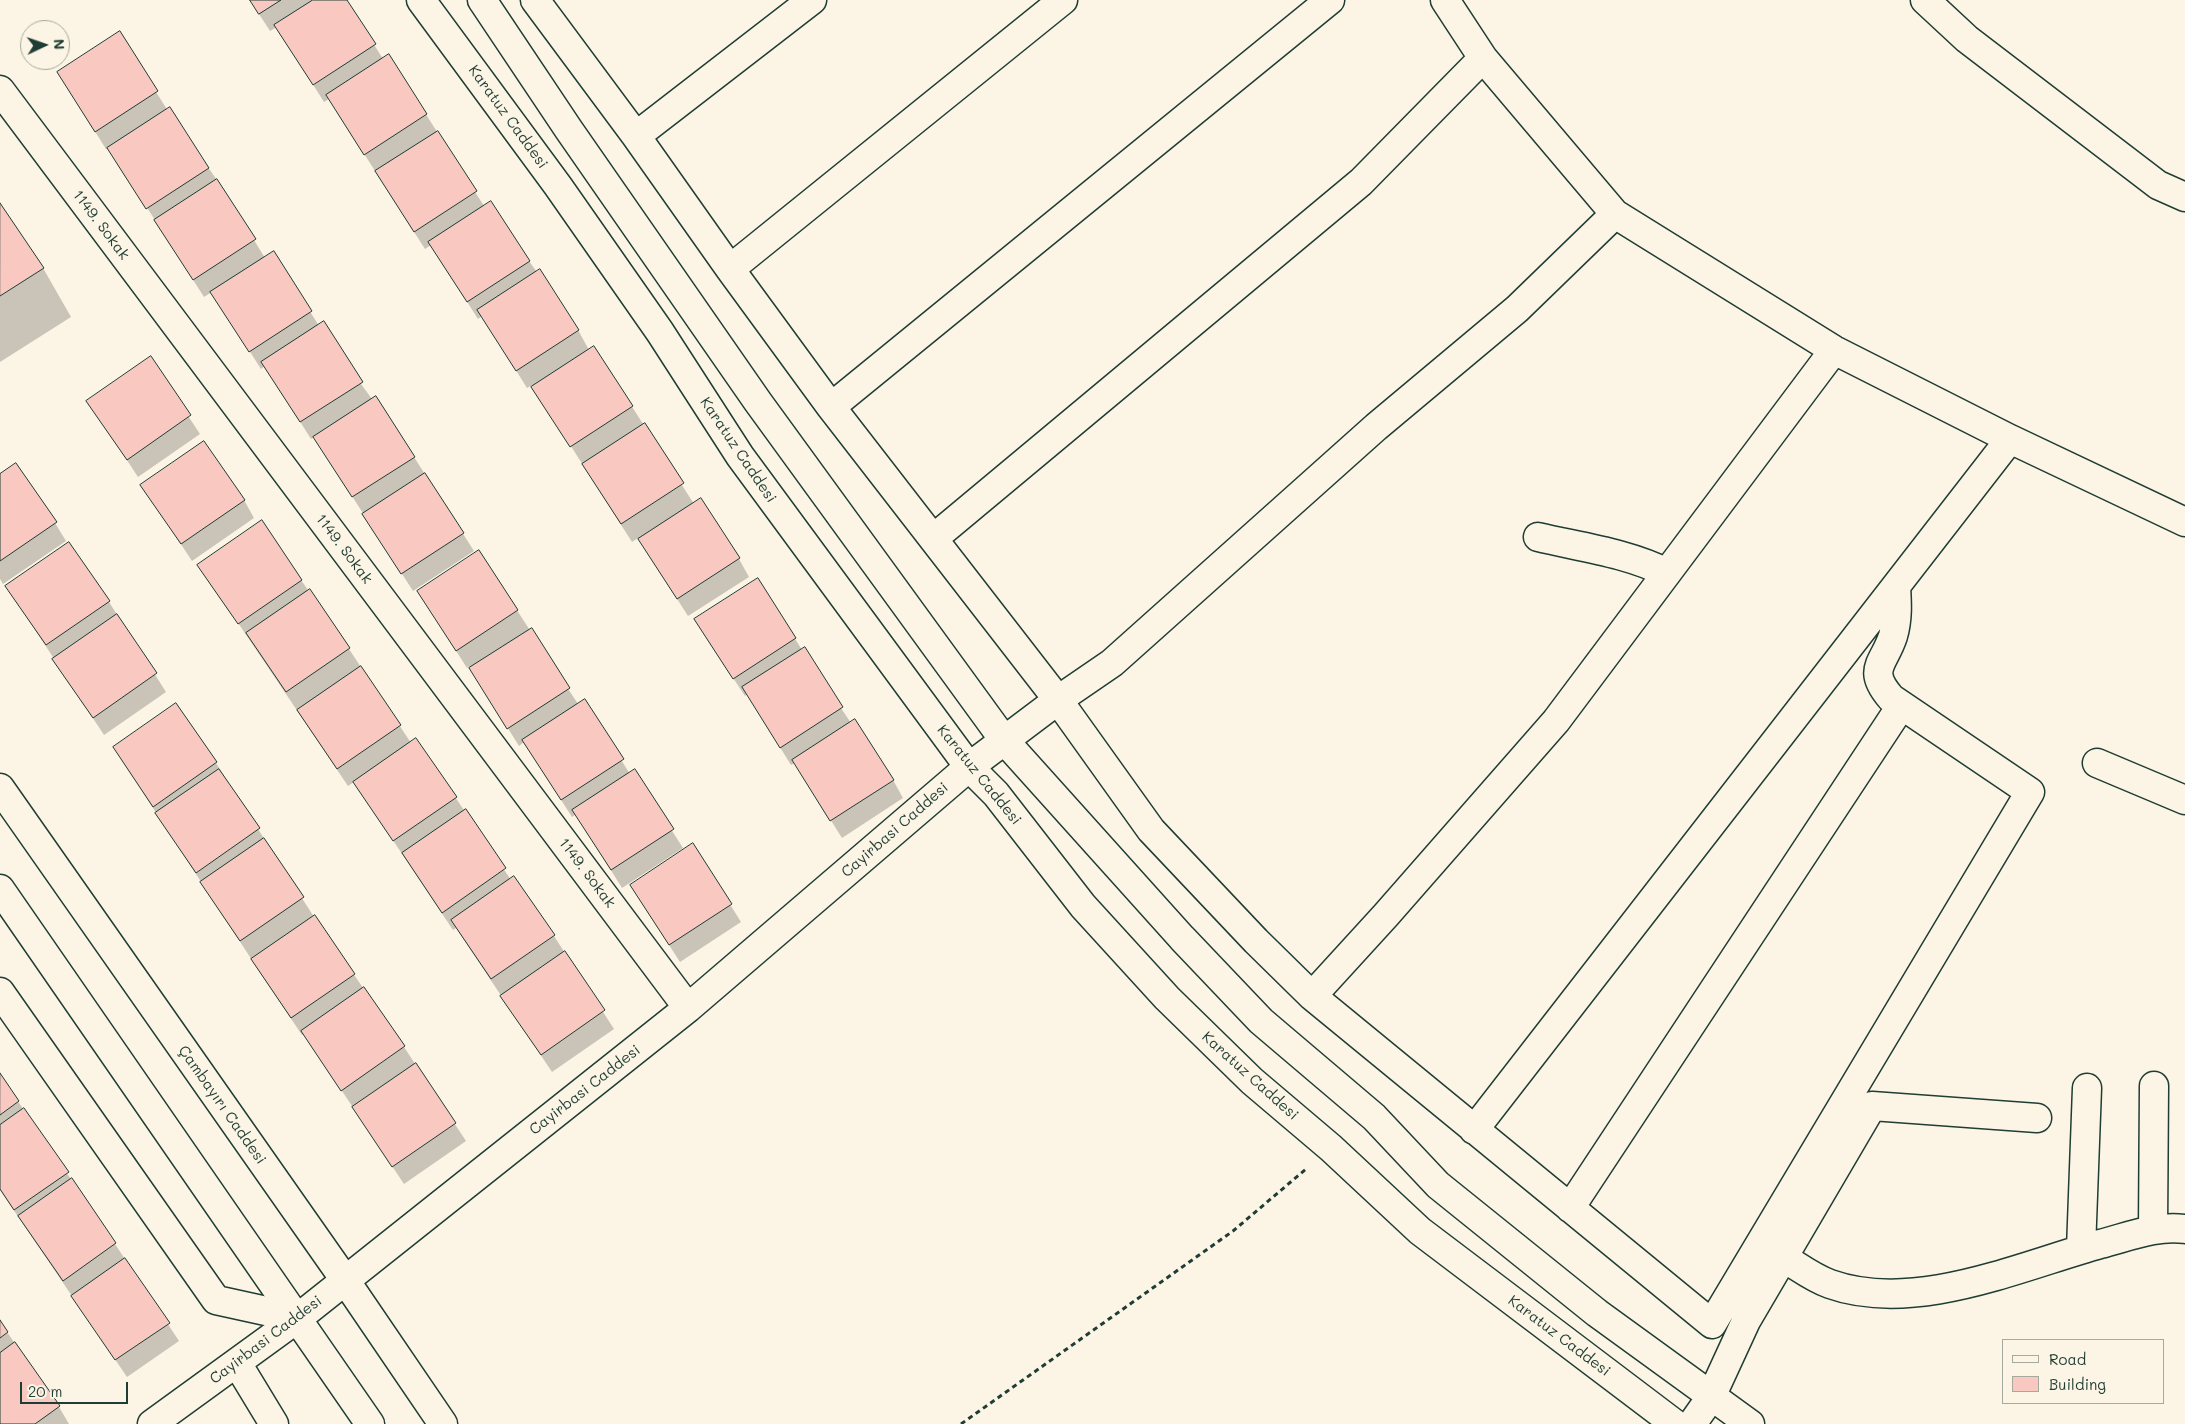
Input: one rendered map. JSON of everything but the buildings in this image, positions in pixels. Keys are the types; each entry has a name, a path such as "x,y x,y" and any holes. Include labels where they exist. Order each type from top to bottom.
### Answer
{"street":[{"name":"Karatuz Caddesi","path":"421,0 569,202 660,332 740,456 969,767 996,794 1083,906 1167,998 1252,1081 1331,1148 1420,1231 1675,1424"},
{"path":"482,0 568,130 758,402 1004,740 1182,938 1261,1021 1374,1117 1438,1185 1597,1313 1750,1424"},
{"path":"535,0 636,136 831,407 1058,700 1151,830 1256,941 1312,996 1712,1324 2030,792 1902,706 1885,691 1880,682 1878,666 1892,638 1898,616 1896,586"},
{"path":"636,136 812,0"},
{"path":"730,269 1063,0"},
{"path":"831,407 1330,0"},
{"path":"1445,0 1483,58 1615,214 1834,350 2010,439 2185,522"},
{"path":"1925,0 1968,39 2158,185 2185,197"},
{"path":"934,538 1361,182 1483,58"},
{"name":"1149. Sokak","path":"0,90 688,1008"},
{"name":"Cayirbasi Caddesi","path":"152,1424 298,1318 688,1008 969,767 1058,700 1112,663 1376,427 1516,309 1615,214"},
{"path":"1312,996 1386,915 1556,721 1834,350"},
{"path":"1474,1130 2010,439"},
{"path":"1538,537 1631,559 1654,566 1667,573"},
{"path":"1570,1208 1902,706"},
{"path":"2097,764 2185,800"},
{"name":"Çambayırı Caddesi","path":"0,788 345,1280 443,1424"},
{"path":"0,889 370,1424"},
{"path":"0,992 216,1300 298,1318"},
{"path":"2153,1230 2154,1086"},
{"path":"2081,1250 2087,1088"},
{"path":"1692,1424 1711,1397 1746,1321 1872,1106 2037,1118"},
{"path":"1784,1258 1815,1278 1830,1284 1865,1292 1885,1294 1979,1282 2153,1230 2171,1227 2185,1229"},
{"path":"237,1363 274,1424"}],"path":[{"path":"961,1424 1233,1231 1331,1148"}]}
